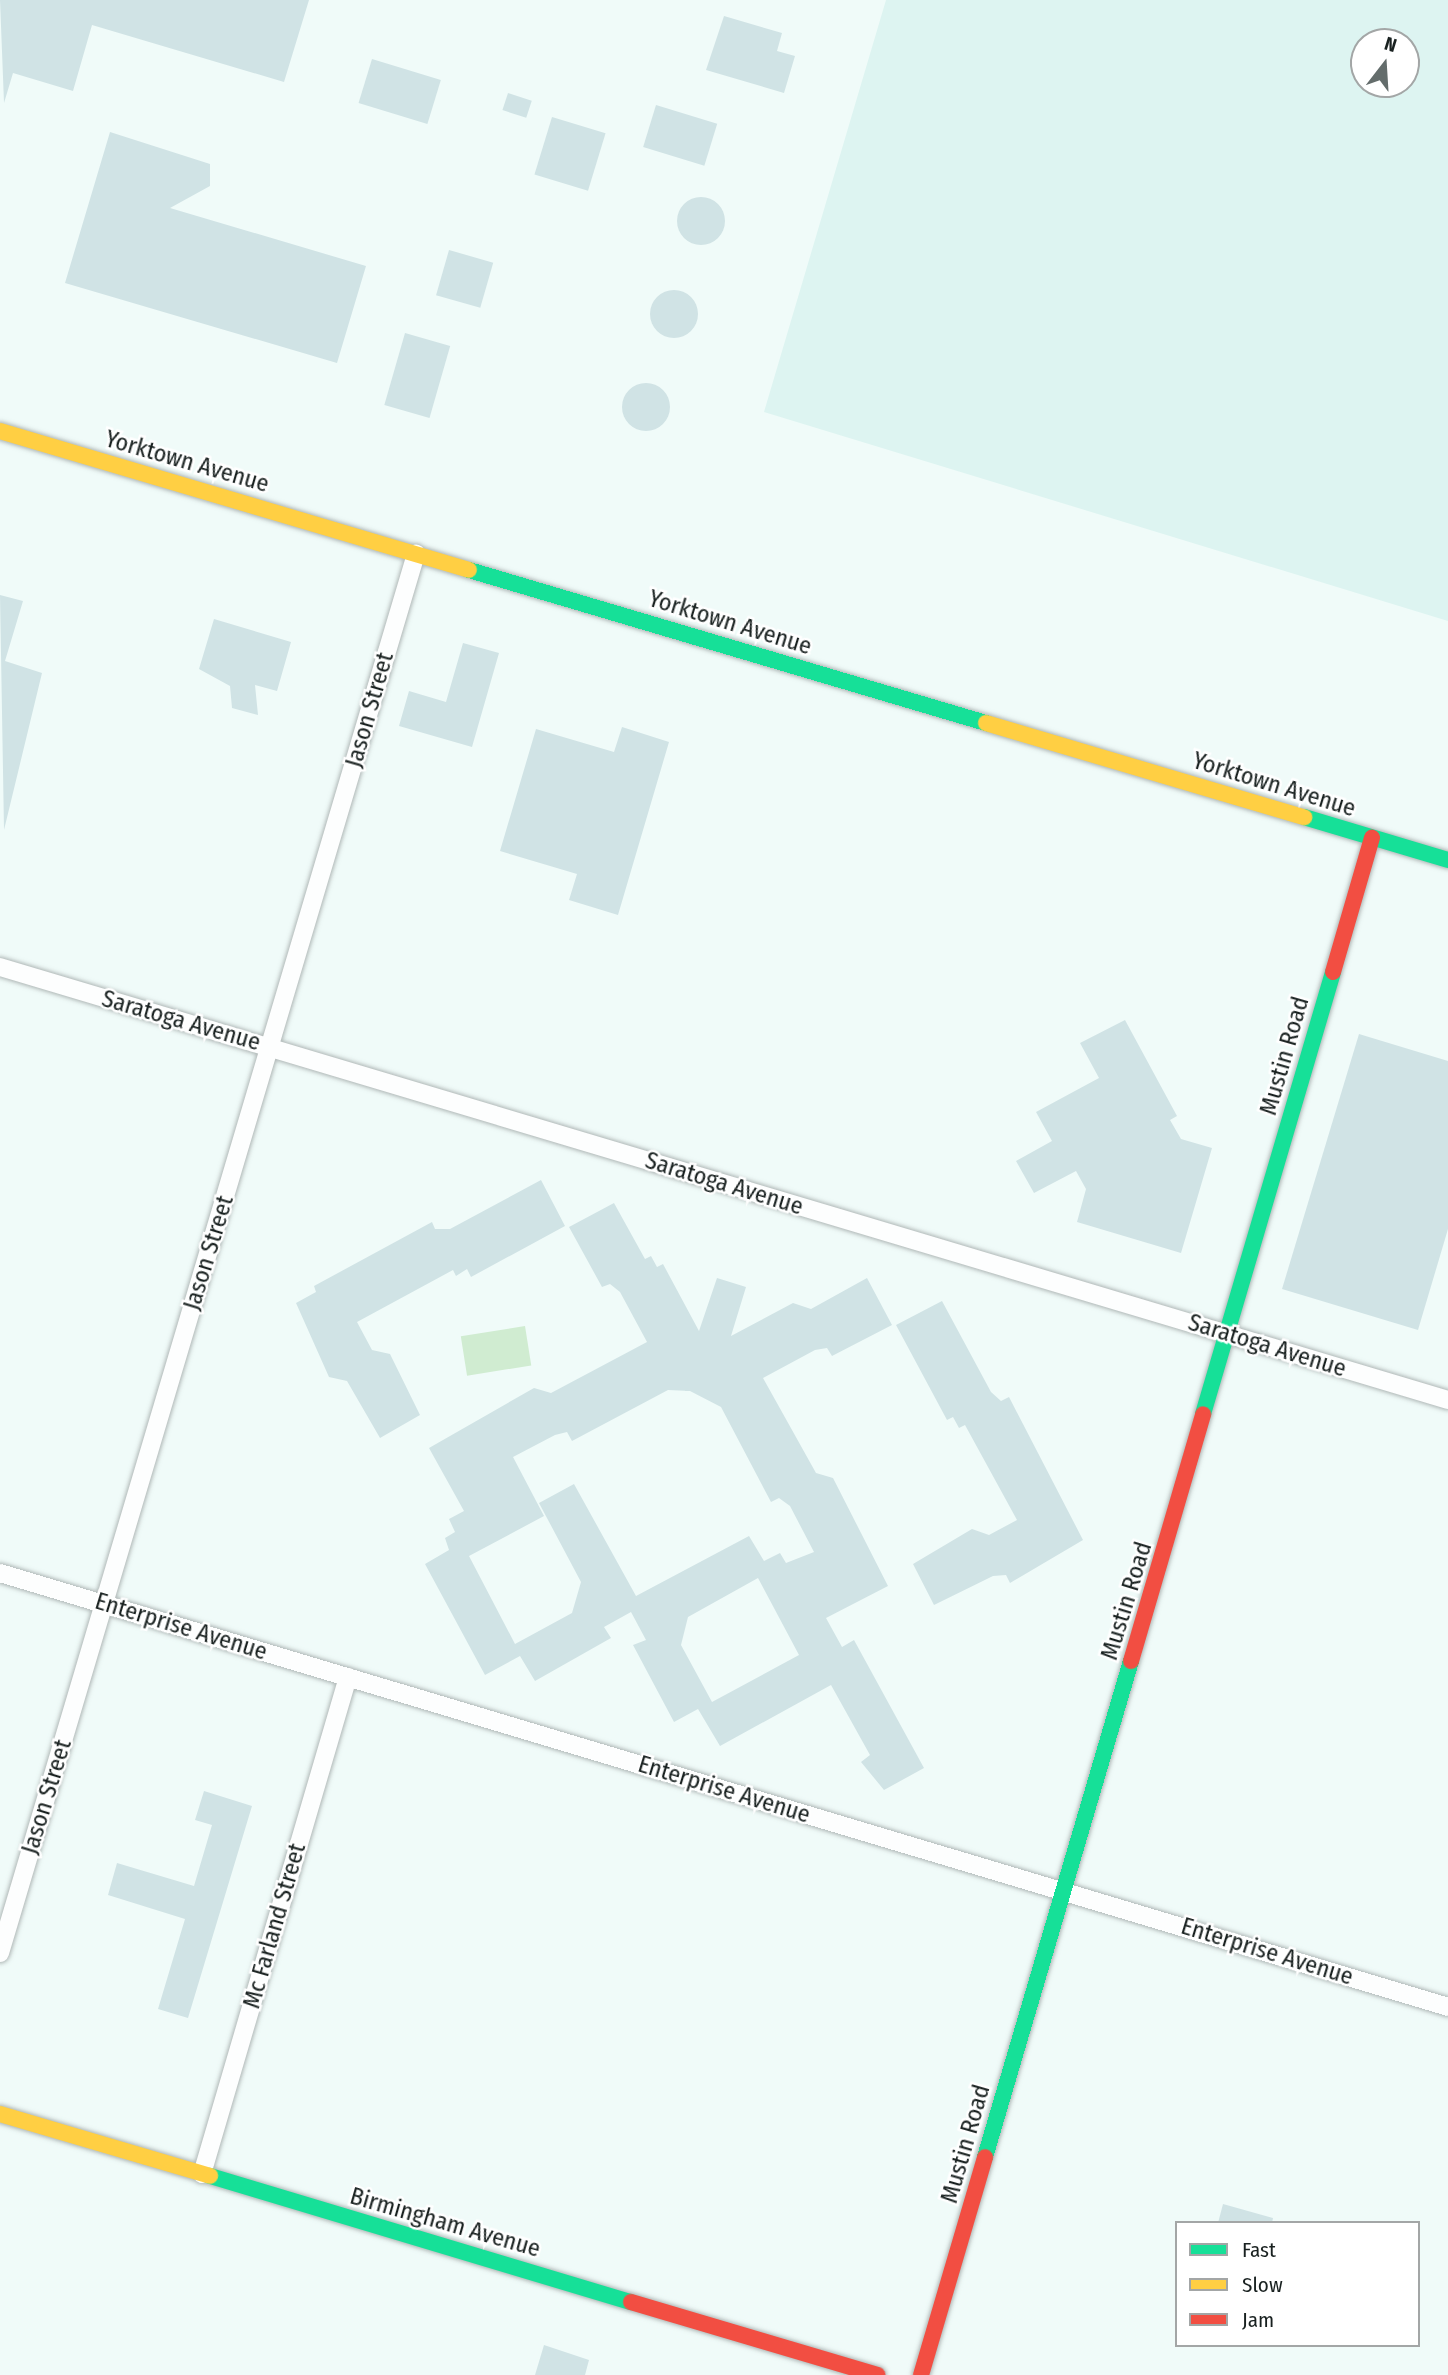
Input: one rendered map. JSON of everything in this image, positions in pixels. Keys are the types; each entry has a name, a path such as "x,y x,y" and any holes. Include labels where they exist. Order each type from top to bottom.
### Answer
{"main road":[{"name":"Yorktown Avenue","path":"0,430 1448,860"},
{"name":"Mustin Road","path":"921,2375 1229,1334 1372,838"},
{"name":"Birmingham Avenue","path":"0,2114 877,2375"}],"street":[{"name":"Jason Street","path":"0,1953 416,554"},
{"name":"Saratoga Avenue","path":"0,967 1448,1400"},
{"name":"Enterprise Avenue","path":"0,1573 1448,2007"},
{"name":"Mc Farland Street","path":"202,2174 348,1677"}],"shaded area":[{"path":"886,0 1448,0 1448,621 764,412"}],"green space":[{"path":"525,1326 531,1366 467,1376 461,1336"}],"building":[{"path":"0,0 309,0 284,82 92,25 73,91 13,73 4,103"},
{"path":"724,16 782,33 777,51 795,56 784,93 706,70"},
{"path":"372,59 441,80 427,124 359,103"},
{"path":"508,93 532,101 526,118 502,110"},
{"path":"656,105 717,124 704,166 643,147"},
{"path":"552,117 606,133 588,191 534,174"},
{"path":"110,132 210,164 210,186 170,208 366,266 337,363 65,283"},
{"path":"701,197 710,198 718,204 724,212 724,230 718,238 710,244 701,245 692,244 684,238 678,230 677,221 678,212 684,204 692,198"},
{"path":"449,250 493,263 480,308 436,295"},
{"path":"674,290 683,291 691,297 697,305 697,323 691,331 683,337 674,338 665,337 657,331 651,323 650,314 651,305 657,297 665,291"},
{"path":"405,333 450,346 430,418 384,405"},
{"path":"646,383 655,384 663,390 669,398 669,416 663,424 655,430 646,431 637,430 629,424 623,416 622,407 623,398 629,390 637,384"},
{"path":"0,595 23,601 5,661 42,673 4,830"},
{"path":"214,619 291,642 277,691 255,685 258,715 232,708 230,686 199,669"},
{"path":"463,643 499,653 472,747 399,726 409,691 446,702"},
{"path":"622,727 669,742 618,915 569,900 577,874 500,851 536,729 614,752"},
{"path":"1125,1020 1177,1116 1170,1120 1181,1139 1212,1148 1181,1253 1077,1222 1086,1189 1076,1171 1034,1193 1016,1161 1052,1141 1036,1112 1099,1078 1080,1043"},
{"path":"1359,1034 1448,1061 1448,1229 1418,1330 1282,1289"},
{"path":"541,1180 565,1226 471,1277 467,1269 456,1276 453,1270 357,1322 372,1350 390,1354 420,1415 380,1438 347,1381 329,1377 296,1303 316,1292 314,1286 432,1222 435,1229 450,1229"},
{"path":"614,1203 645,1259 651,1256 657,1267 663,1264 699,1331 717,1278 746,1287 731,1336 793,1303 811,1309 867,1278 892,1325 832,1356 827,1348 815,1350 763,1378 816,1473 833,1478 888,1586 826,1618 842,1647 854,1640 924,1768 884,1790 861,1762 870,1755 831,1685 720,1746 698,1709 674,1722 633,1645 646,1640 631,1612 604,1627 611,1638 535,1681 520,1656 485,1675 425,1564 449,1550 445,1538 455,1532 449,1519 464,1511 429,1448 534,1388 551,1393 647,1342 620,1292 610,1284 602,1287 569,1227","holes":["668,1390 690,1391 721,1407 771,1502 779,1498 790,1506 814,1552 786,1563 780,1553 764,1561 749,1536 636,1596 574,1484 539,1503 581,1582 572,1613 515,1644 469,1556 544,1516 513,1457 555,1435 567,1432 572,1441","758,1578 799,1655 712,1702 681,1645 688,1617"]},
{"path":"942,1301 991,1392 1001,1401 1009,1397 1083,1540 1010,1583 1006,1575 993,1576 934,1605 913,1564 972,1529 989,1535 1017,1520 965,1425 959,1428 953,1417 947,1420 896,1325"},
{"path":"204,1791 252,1806 188,2018 158,2009 185,1919 108,1895 117,1863 194,1886 212,1825 195,1820"},
{"path":"1223,2204 1273,2218 1272,2221 1219,2221"},
{"path":"544,2345 589,2360 585,2375 535,2375"}],"traffic: fast":[{"path":"469,570 986,723"},
{"path":"1304,817 1448,860"},
{"path":"1203,1414 1333,972"},
{"path":"985,2157 1131,1661"},
{"path":"210,2176 631,2302"}],"traffic: slow":[{"path":"0,431 469,570"},
{"path":"986,723 1304,817"},
{"path":"0,2114 210,2176"}],"traffic: jam":[{"path":"1333,972 1372,838"},
{"path":"1131,1661 1203,1414"},
{"path":"921,2375 985,2157"},
{"path":"631,2302 877,2375"}]}
